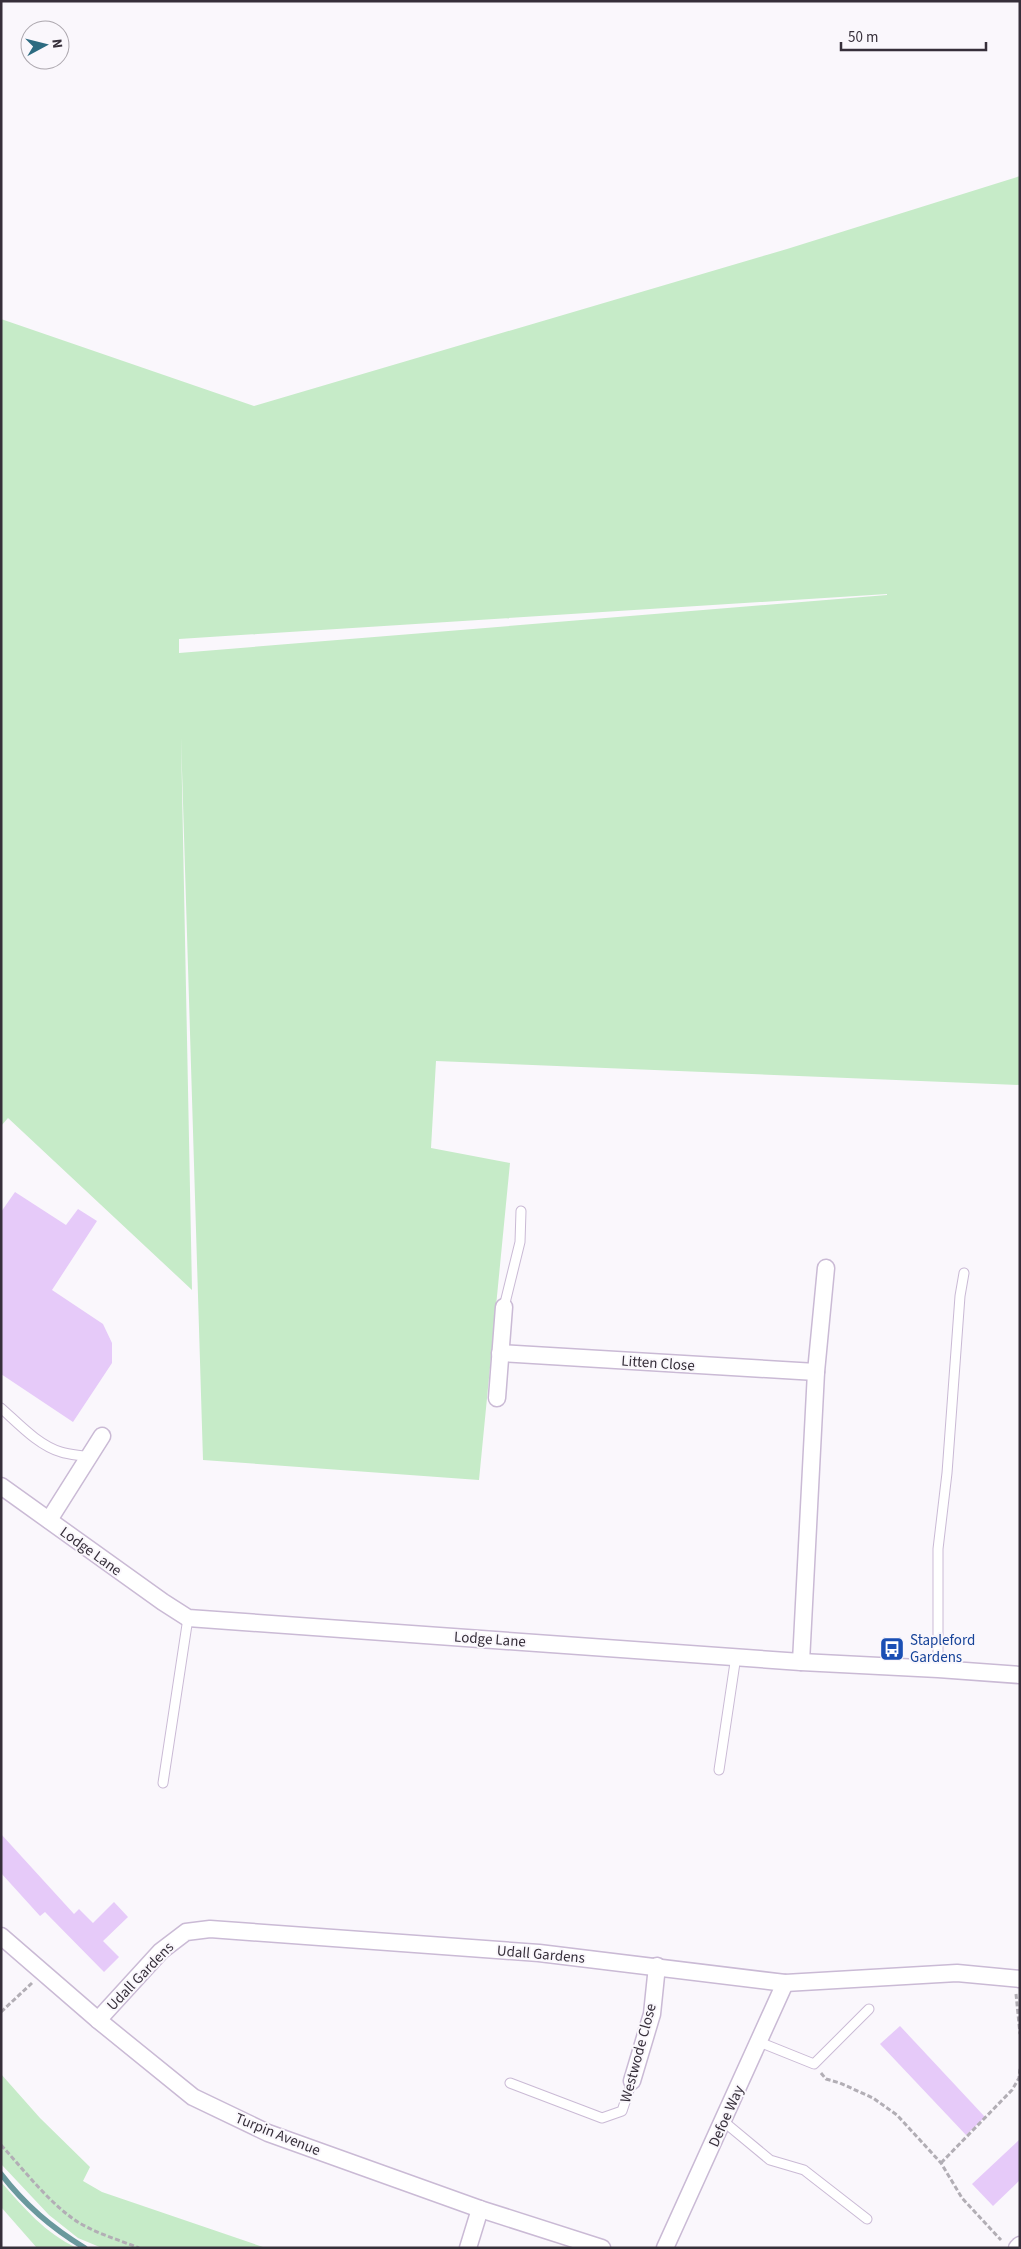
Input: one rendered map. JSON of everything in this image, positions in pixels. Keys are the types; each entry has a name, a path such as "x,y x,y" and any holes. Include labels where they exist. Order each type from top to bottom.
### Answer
{"street":[{"path":"801,1662 816,1372 826,1268"},
{"path":"497,1398 504,1307"},
{"name":"Litten Close","path":"500,1353 816,1372"},
{"path":"49,1520 102,1436"},
{"name":"Lodge Lane","path":"1,1486 188,1618 801,1662 1020,1675"},
{"name":"Udall Gardens","path":"98,2020 161,1951 186,1932 210,1929 539,1953 785,1983 957,1974 1017,1979"},
{"name":"Turpin Avenue","path":"1,1936 98,2020 193,2097 268,2133 480,2210 602,2248"},
{"name":"Westwode Close","path":"632,2082 652,2014 657,1966"},
{"name":"Defoe Way","path":"665,2248 785,1983"},
{"path":"468,2248 480,2210"}],"lane":[{"path":"504,1307 520,1242 520,1211"},
{"path":"938,1669 938,1549 947,1473 960,1296 964,1273"},
{"path":"1,1408 26,1431 48,1446 61,1452 89,1457"},
{"path":"163,1783 188,1618"},
{"path":"719,1770 736,1656"},
{"path":"759,2042 814,2064 869,2009"},
{"name":"Westwode Close","path":"510,2083 602,2118 622,2111 632,2082"},
{"path":"723,2121 770,2160 804,2170 867,2219"}],"path":[{"path":"1,2012 43,1973"},
{"path":"1017,1979 1020,2034"},
{"path":"814,2064 826,2079 840,2082 873,2098 897,2115 941,2164 962,2198 1014,2245"},
{"path":"941,2164 1012,2090 1019,2078 1020,2069"},
{"path":"1,2145 49,2198 73,2219 101,2234 139,2248"}],"green space":[{"path":"1020,176 1020,1085 436,1061 431,1148 510,1163 479,1480 203,1460 181,737 192,1290 8,1118 1,1126 1,319 254,406 787,249","holes":["887,595 179,653 179,639"]},
{"path":"1,2074 40,2118 90,2167 83,2181 102,2192 266,2248 102,2248 78,2238 49,2215 1,2164"},
{"path":"1,2182 45,2227 65,2242 77,2248 37,2248 1,2207"}],"building":[{"path":"15,1192 66,1225 78,1209 97,1221 52,1290 103,1324 112,1343 112,1363 73,1422 1,1374 1,1212"},
{"path":"1,1834 74,1914 79,1909 93,1923 114,1902 128,1917 103,1941 119,1957 104,1972 45,1912 40,1916 1,1873"},
{"path":"900,2026 985,2117 966,2135 880,2044"},
{"path":"1020,2139 1020,2180 993,2206 972,2184"}],"waterway":[{"path":"1,2174 19,2196 40,2215 62,2233 85,2248"}],"place":[{"name":"Stapleford Gardens","path":"892,1649"}]}
